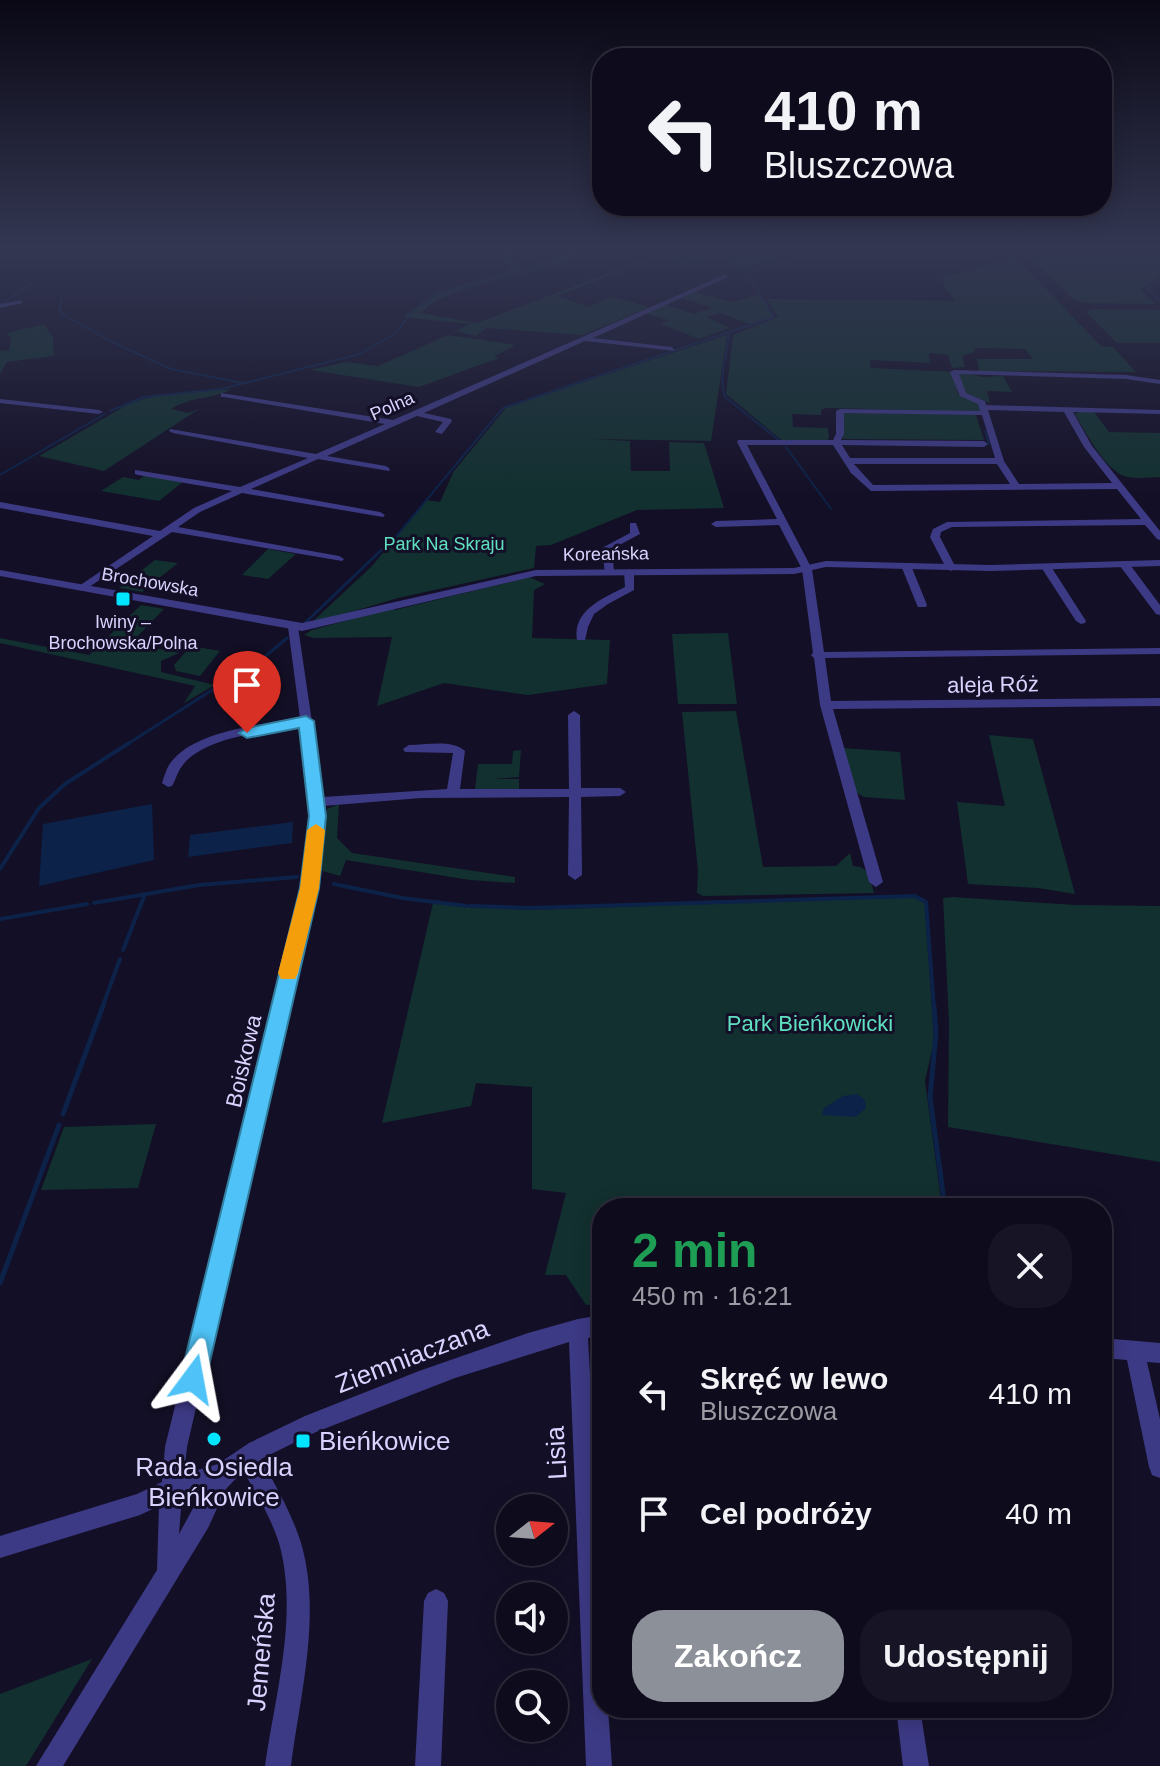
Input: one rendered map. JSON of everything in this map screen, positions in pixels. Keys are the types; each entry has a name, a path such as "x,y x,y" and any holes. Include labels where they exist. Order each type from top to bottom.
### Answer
{"street":[{"name":"Polna","path":"83,588 197,510 602,331"},
{"path":"585,339 672,349"},
{"path":"1016,486 1000,461 982,403 963,394 954,372 1075,374 1160,382"},
{"path":"224,395 393,423"},
{"path":"0,401 99,412"},
{"path":"1067,409 1084,441 1160,537"},
{"path":"836,443 840,434 840,411 1067,409 1160,412"},
{"path":"416,413 448,421 439,432"},
{"path":"173,431 386,469"},
{"path":"876,882 826,705 807,569 741,442 984,444"},
{"path":"836,443 871,488 1119,486"},
{"path":"848,461 1000,461"},
{"path":"138,472 380,515"},
{"path":"0,505 339,559"},
{"path":"716,524 783,522"},
{"path":"951,568 935,537 942,527 950,524 1147,522"},
{"path":"609,572 607,548 635,534 633,525"},
{"name":"Koreańska","path":"294,633 536,573 807,569 826,564 951,568 1160,563"},
{"path":"1124,564 1160,612"},
{"path":"1046,567 1081,621"},
{"path":"907,568 922,605"},
{"path":"581,638 581,626 588,612 630,588 629,572"},
{"name":"Brochowska","path":"0,573 294,633"},
{"name":"Boiskowa","path":"168,1569 176,1447 309,888 317,802 294,633"},
{"path":"817,655 1160,651"},
{"name":"aleja Róż","path":"826,705 1160,702"},
{"path":"574,715 575,875"},
{"path":"168,783 179,761 208,742 306,718"},
{"path":"409,749 454,748 459,751 453,794"},
{"path":"317,802 453,794 620,792"},
{"name":"Ziemniaczana","path":"223,1473 247,1456 312,1423 506,1350 592,1327"},
{"name":"Lisia","path":"578,1329 592,1620"},
{"path":"1112,1349 1160,1353"},
{"path":"1135,1351 1160,1467"},
{"name":"Jemeńska","path":"247,1456 276,1507 292,1555 298,1603 278,1766"},
{"path":"0,1547 140,1504 171,1489 223,1473"},
{"path":"49,1766 141,1622 168,1569 202,1517 223,1473"},
{"path":"428,1766 436,1601"},
{"name":"Lisia","path":"597,1718 599,1766"},
{"path":"909,1718 916,1766"}],"green space":[{"path":"49,331 53,337 54,356 7,362 0,374 0,351 9,350 11,339 7,333"},
{"path":"458,331 482,331 476,336"},
{"path":"533,331 591,331 583,335"},
{"path":"680,331 720,331 699,339"},
{"path":"742,331 1087,331 1101,346 1113,347 1136,372 979,371 977,359 1033,359 1025,349 974,348 975,352 962,356 965,367 952,368 948,355 929,353 930,363 870,360 871,368 953,372 958,393 978,403 981,409 979,412 826,408 821,410 821,415 792,414 793,427 828,428 829,439 784,442 726,394 733,335"},
{"path":"1105,331 1160,331 1160,343 1117,343"},
{"path":"448,335 516,345 495,356 499,358 419,387 310,370 346,362 378,366"},
{"name":"Park Na Skraju","path":"727,335 711,441 592,439 630,441 631,471 670,471 669,442 704,443 724,508 637,510 551,545 536,546 534,568 398,598 310,624 372,566 427,500 440,502 454,471 506,408"},
{"path":"958,374 982,377 1003,376 1012,392 987,391 990,403 964,392"},
{"path":"231,389 171,409 188,413 199,409 104,471 39,456 132,402 157,396"},
{"path":"847,412 976,415 984,440 843,439 841,416"},
{"path":"1094,412 1109,432 1160,433 1160,477 1128,477 1112,468 1085,431 1075,414"},
{"path":"146,474 184,481 159,501 101,491 123,477 139,480"},
{"path":"268,549 296,554 268,579 242,575"},
{"path":"155,560 178,563 142,592 119,588"},
{"path":"529,577 545,584 534,590 532,638 610,640 607,684 528,695 444,683 377,706 392,637 314,638 304,635 312,630 392,608 395,610"},
{"path":"141,605 164,609 131,643 179,653 161,661 161,672 215,685 184,703 195,686 0,643 0,638 89,655"},
{"path":"728,633 737,704 678,704 672,634"},
{"path":"191,646 220,651 200,676 176,671 174,665"},
{"path":"736,711 763,867 836,866 850,853 853,866 868,874 874,893 703,896 697,893 698,871 682,712"},
{"path":"989,735 1033,739 1075,894 1038,888 968,884 957,802 1005,806"},
{"path":"843,748 900,752 905,800 864,797 854,791"},
{"path":"521,750 519,777 492,779 519,779 519,789 475,789 478,764 512,764 513,751"},
{"path":"339,804 337,838 352,853 515,877 515,883 470,880 346,860 340,876 319,870 327,809"},
{"name":"Park Bieńkowicki","path":"915,897 925,904 934,1041 925,1081 941,1198 592,1198 592,1305 586,1305 566,1275 545,1275 566,1193 532,1189 532,1087 476,1083 471,1106 382,1123 433,903 528,910"},
{"path":"943,898 1076,905 1160,906 1160,1162 948,1127 949,1022"},
{"path":"156,1124 138,1188 41,1190 64,1127"},
{"path":"92,1659 26,1766 0,1766 0,1694"}],"water":[{"path":"152,804 154,860 39,886 43,824"},
{"path":"293,822 292,843 188,857 190,835"},
{"path":"857,1094 865,1100 866,1108 856,1117 822,1115 824,1108 843,1096"}],"waterway":[{"path":"93,331 171,369 243,383"},
{"path":"110,411 144,397 221,389 360,354 397,331"},
{"path":"394,539 503,408 731,331"},
{"path":"725,360 729,335"},
{"path":"724,362 722,384 725,397 780,441"},
{"path":"0,475 105,414"},
{"path":"985,431 989,444"},
{"path":"786,447 831,509"},
{"path":"305,623 395,537"},
{"path":"126,745 267,655 287,638"},
{"path":"0,869 39,808 65,784 129,743"},
{"path":"145,894 199,885 297,877"},
{"path":"334,884 402,898 467,906"},
{"path":"94,903 145,894"},
{"path":"123,950 145,894"},
{"path":"471,906 529,908 915,896 926,902 934,1008"},
{"path":"0,919 87,904"},
{"path":"102,1008 120,959"},
{"path":"63,1114 103,1006"},
{"path":"934,1006 936,1033 930,1097 944,1198"},
{"path":"0,1283 59,1125"}],"slow traffic":[{"path":"288,973 309,888 316,830"}],"place":[{"name":"Iwiny – Brochowska/Polna","path":"123,599"},
{"name":"Rada Osiedla Bieńkowice","path":"214,1439"},
{"name":"Bieńkowice","path":"303,1441"}],"route":[{"path":"193,1379 309,888 318,816 306,721 247,733"}]}
